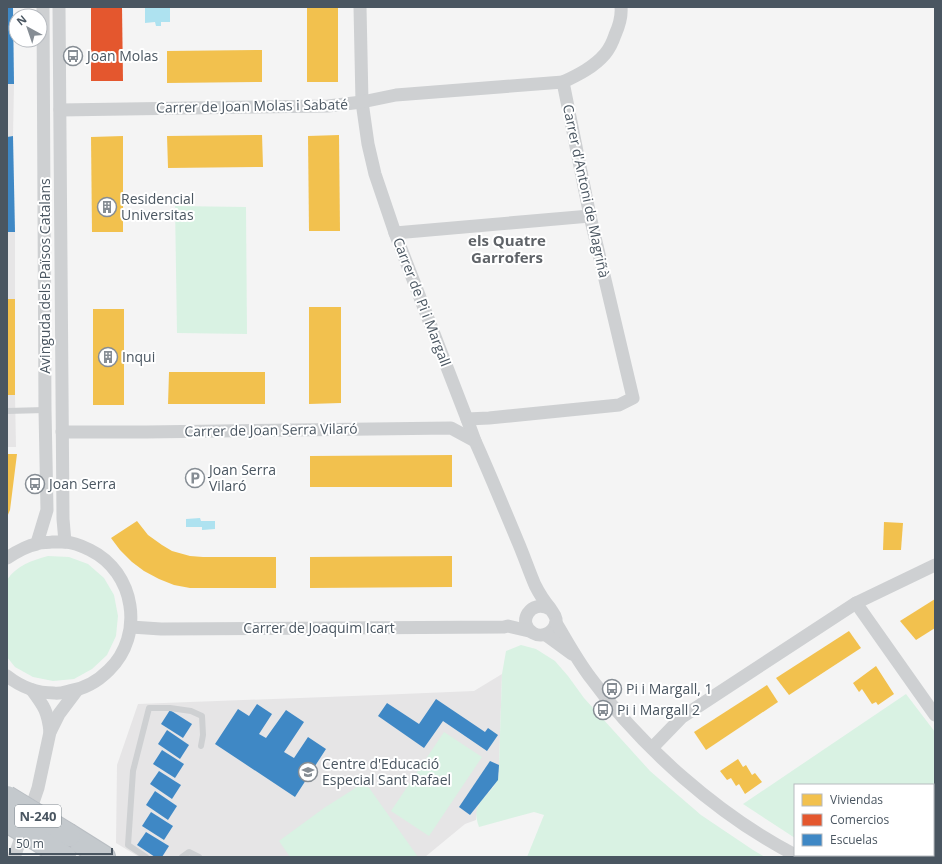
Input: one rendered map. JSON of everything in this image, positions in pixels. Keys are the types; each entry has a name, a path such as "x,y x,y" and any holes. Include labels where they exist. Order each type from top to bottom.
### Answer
{"highway":[{"name":"N-240","path":"7,797 104,857"},
{"name":"N-240","path":"7,821 65,857"}],"street":[{"name":"Avinguda dels Països Catalans","path":"38,543 47,510 45,410 43,7"},
{"name":"Avinguda dels Països Catalans","path":"60,7 62,432 63,519 65,542"},
{"name":"Carrer de Pi i Margall","path":"360,7 362,102 374,174 395,233 475,441 535,584 554,612 556,623 590,677 630,725 652,748 676,771 725,811 760,835 794,854"},
{"path":"563,82 580,74 605,54 611,45 618,28 621,7"},
{"name":"Carrer de Joan Molas i Sabaté","path":"60,110 328,106 362,102 396,95 563,82"},
{"name":"Carrer d'Antoni de Magriñà","path":"467,419 619,405 633,398 590,216 563,82"},
{"path":"395,233 590,216"},
{"name":"Carrer de Joan Serra Vilaró","path":"62,432 451,428 475,441"},
{"path":"7,558 21,549 38,543 65,542 82,546 97,553 110,564 120,578 127,593 131,610 131,627 128,641 122,654 103,676 91,684 78,690 55,694 32,690 7,676"},
{"path":"652,748 682,717 856,603 935,565"},
{"name":"Carrer de Pi i Margall","path":"535,584 530,612 526,621 529,631 540,636 546,635 578,659"},
{"path":"856,603 935,715"},
{"path":"530,612 541,606 550,608"},
{"name":"Carrer de Joaquim Icart","path":"131,627 161,629 504,627 530,612"},
{"path":"546,635 551,632 556,623"},
{"name":"Carrer de Joaquim Icart","path":"508,626 529,631"},
{"path":"32,690 44,706 47,713 50,732"},
{"path":"14,857 38,788 50,732 58,714 78,690"}],"lane":[{"path":"7,411 45,410"},
{"path":"146,857 128,846 133,771 149,708 170,708 191,711 202,716 203,735 201,746"},
{"path":"182,857 189,852 199,857"}],"shaded area":[{"path":"7,84 14,84 13,136 7,137"},
{"path":"7,232 15,232 15,299 7,299"},
{"path":"7,395 15,395 16,447 7,447"},
{"name":"Centre d'Educació Especial Sant Rafael","path":"502,674 498,780 478,806 476,820 465,824 425,857 139,857 116,843 117,765 138,704 474,691"}],"green space":[{"path":"175,206 246,207 247,334 177,333"},
{"path":"48,556 69,557 88,564 104,578 114,595 118,616 116,636 107,655 92,669 74,679 53,681 33,677 15,667 7,657 7,580 20,567"},
{"path":"521,645 536,649 555,661 584,698 650,771 701,815 765,857 527,857 544,815 534,812 479,827 477,819 478,807 497,781 499,775 502,674 506,651"},
{"path":"906,694 935,732 935,857 832,856 934,856 934,784 794,784 794,837 743,804"},
{"path":"444,732 482,757 429,836 391,811"},
{"path":"365,782 418,857 290,857 279,841 324,808"}],"water":[{"path":"145,7 170,7 170,22 161,22 161,26 156,26 155,22 145,23"},
{"path":"200,518 201,521 215,521 215,529 202,530 202,527 186,527 186,519"}],"building: Viviendas":[{"path":"307,7 338,7 338,82 307,82"},
{"path":"262,50 262,82 167,83 167,51"},
{"path":"262,135 263,167 168,168 167,136"},
{"path":"339,135 340,231 309,231 308,136"},
{"name":"Residencial Universitas","path":"123,136 123,232 92,232 91,137"},
{"path":"7,299 15,299 15,395 7,395"},
{"path":"309,307 341,307 341,403 309,404"},
{"name":"Inqui","path":"93,309 124,309 124,405 93,405"},
{"path":"169,372 265,372 265,404 168,404"},
{"path":"7,454 17,454 10,510 7,517"},
{"path":"452,455 452,487 310,487 310,456"},
{"path":"137,521 148,535 162,545 172,551 190,556 276,557 276,588 190,588 174,585 159,579 144,571 132,562 111,538"},
{"path":"884,522 903,523 901,550 883,550"},
{"path":"452,556 452,587 310,588 310,557"},
{"path":"935,599 935,628 916,640 900,621"},
{"path":"849,631 861,648 789,695 776,678"},
{"path":"876,666 894,694 878,705 876,702 872,704 862,689 859,692 853,683"},
{"path":"767,685 778,702 706,750 694,732"},
{"path":"738,759 743,767 746,765 752,775 755,773 762,782 745,794 739,784 736,786 731,778 727,780 720,771"}],"building: Comercios":[{"path":"91,7 122,7 123,81 91,81"}],"building: Escuelas":[{"path":"7,7 13,7 8,8 8,48 14,48 14,84 7,84"},
{"path":"13,136 15,232 7,232 7,137"},
{"path":"436,699 485,732 488,728 498,735 487,751 443,721 424,748 378,716 387,703 419,724"},
{"path":"257,704 272,714 259,734 266,738 286,710 304,722 284,752 294,758 308,737 326,749 295,797 215,744 238,709 249,716"},
{"path":"170,710 192,724 183,738 161,724"},
{"path":"167,730 189,745 180,759 158,744"},
{"path":"162,750 184,764 175,778 153,764"},
{"path":"490,761 499,765 498,780 470,815 459,807"},
{"path":"159,771 181,785 172,799 150,784"},
{"path":"155,791 177,806 168,820 146,805"},
{"path":"151,812 173,826 164,840 142,826"},
{"path":"146,832 169,846 162,857 155,857 137,845"}],"place":[{"name":"Joan Molas","path":"73,56"},
{"name":"Residencial Universitas","path":"107,207"},
{"name":"Inqui","path":"108,357"},
{"name":"Joan Serra Vilaró","path":"195,478"},
{"name":"Joan Serra","path":"35,484"},
{"name":"Pi i Margall, 1","path":"612,689"},
{"name":"Pi i Margall 2","path":"603,710"},
{"name":"Centre d'Educació Especial Sant Rafael","path":"308,772"}],"district":[{"name":"els Quatre Garrofers","path":"507,250"}]}
